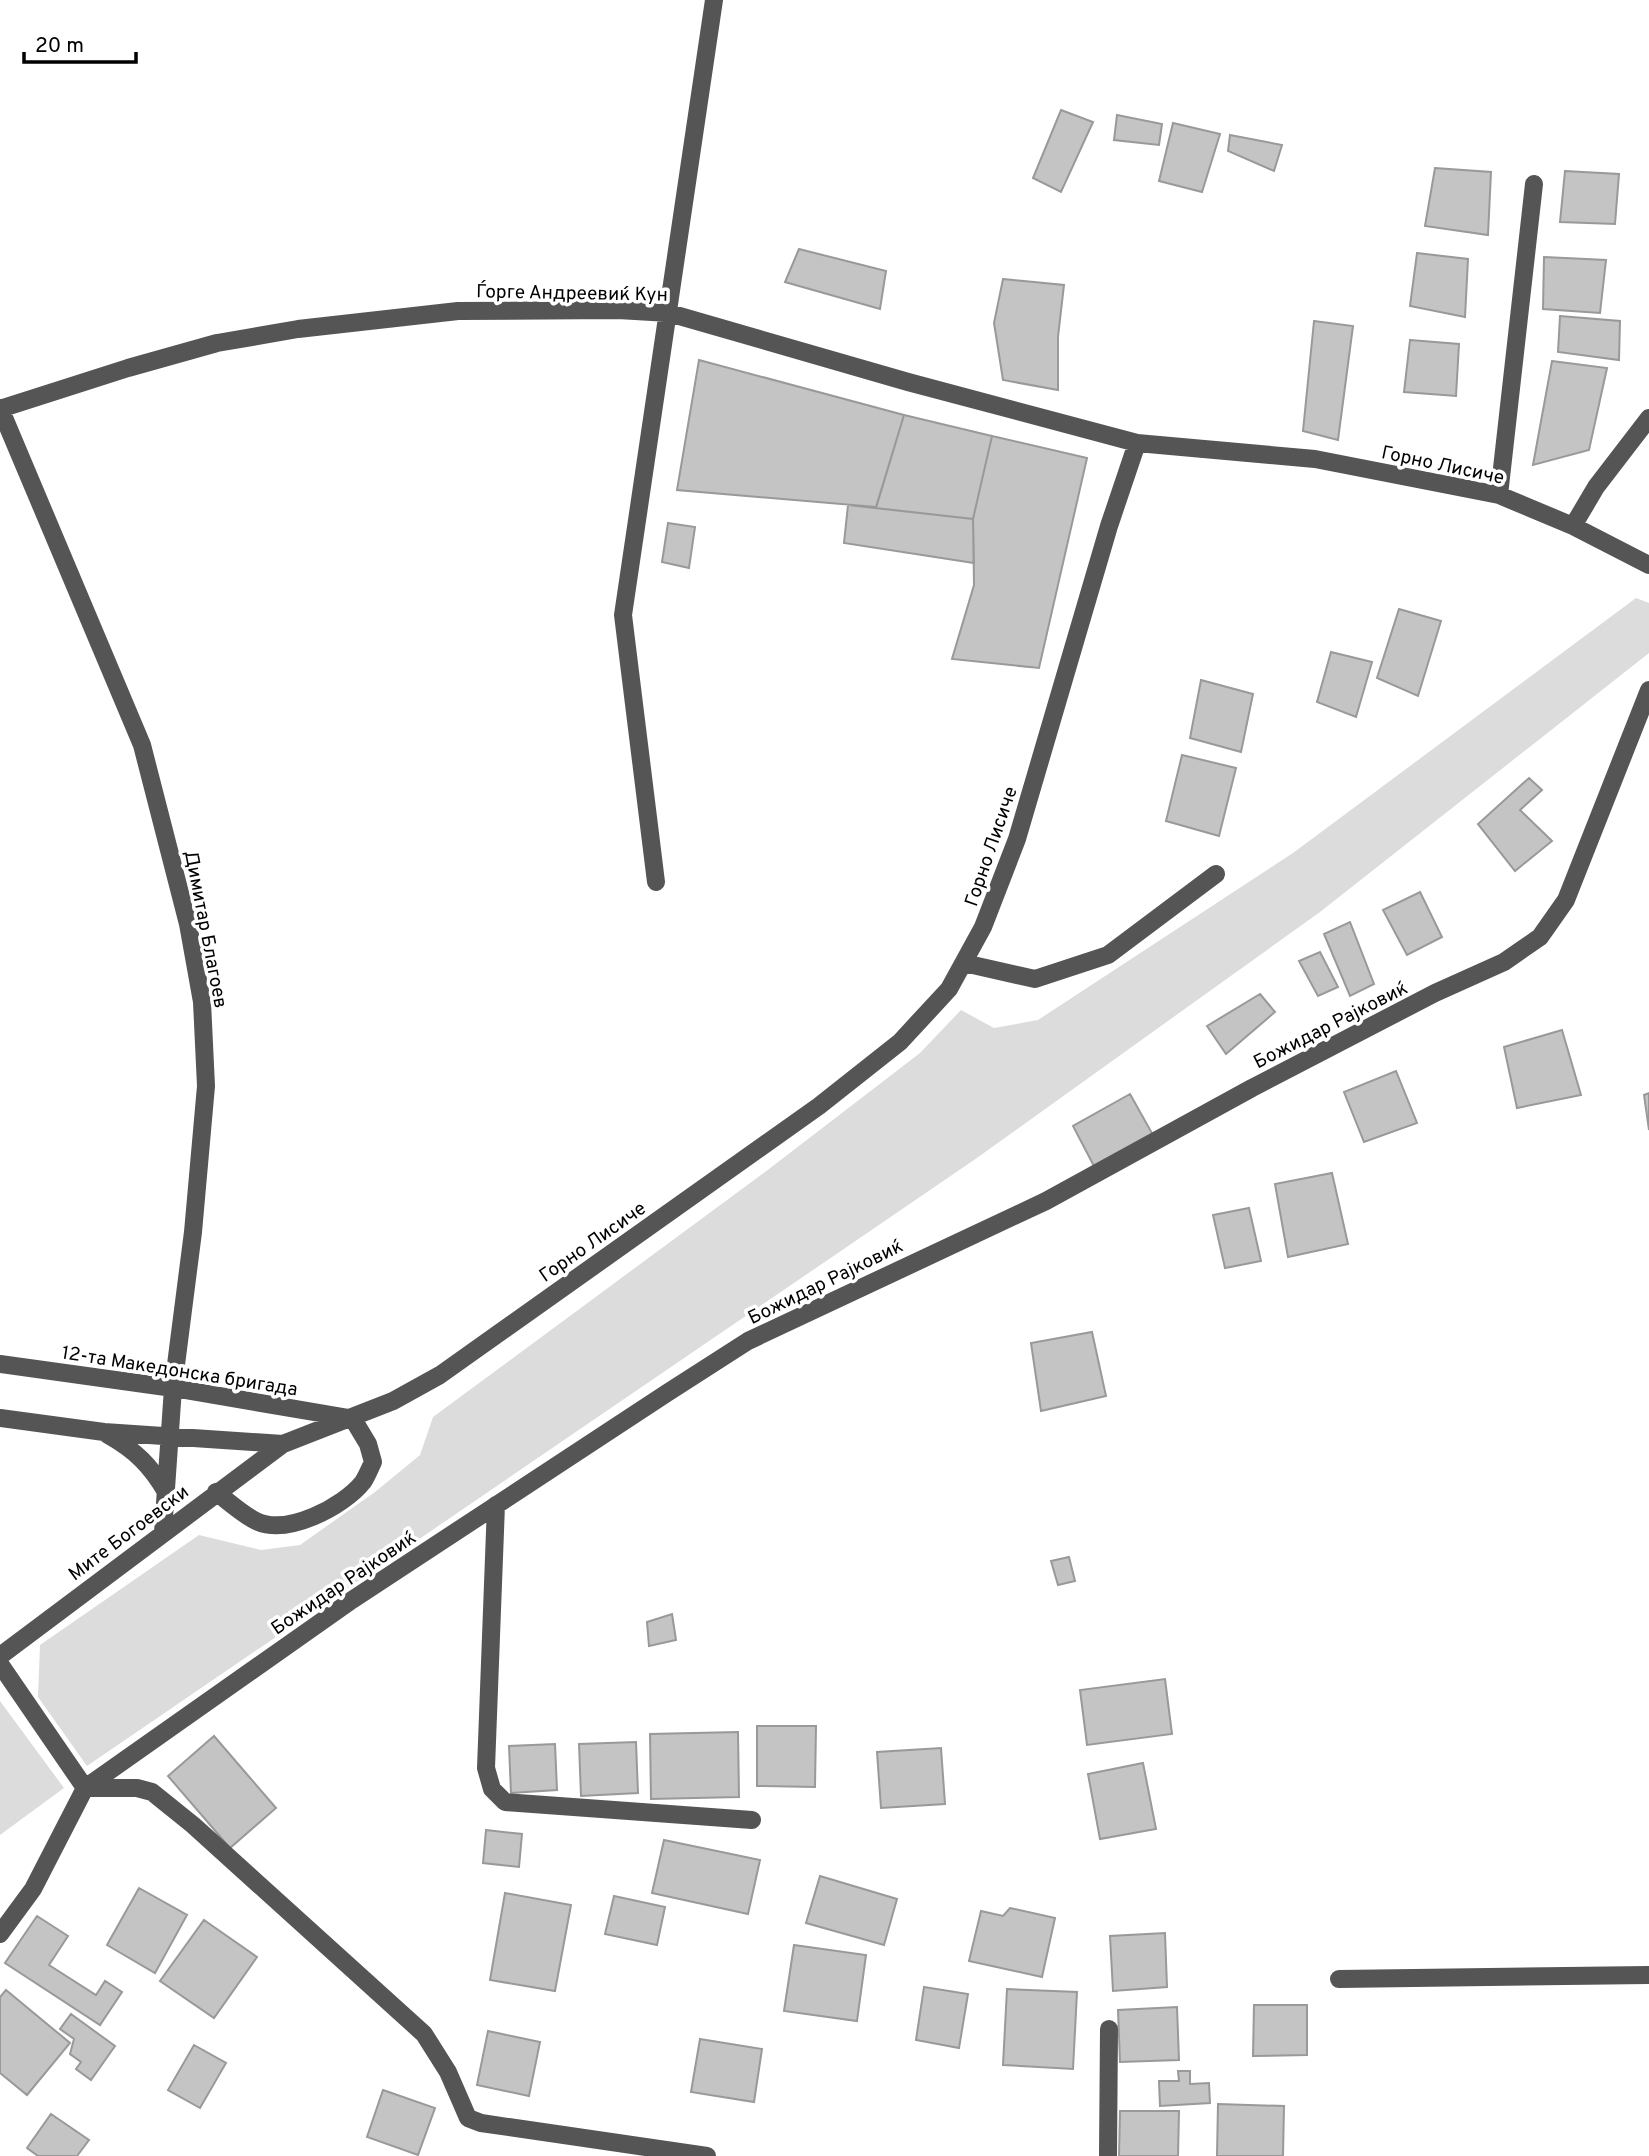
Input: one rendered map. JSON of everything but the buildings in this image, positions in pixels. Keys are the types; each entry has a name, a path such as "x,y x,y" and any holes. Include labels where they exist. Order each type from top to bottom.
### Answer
{"street":[{"path":"656,882 623,615 714,0"},
{"path":"1499,495 1534,184"},
{"name":"Ѓорге Андреевиќ Кун","path":"0,408 205,347 298,329 458,311 669,313 908,382 1137,443"},
{"name":"Димитар Благоев","path":"0,408 142,744 191,937 202,1002 206,1086 193,1231 173,1388 163,1532"},
{"path":"1573,526 1596,486 1649,418"},
{"name":"Горно Лисиче","path":"283,1444 393,1402 440,1375 819,1107 900,1042 948,989 983,927 1017,839 1109,526 1137,443 1315,458 1499,495 1573,526 1644,561"},
{"name":"Божидар Рајковиќ","path":"0,1934 33,1889 85,1788 352,1600 748,1341 1046,1201 1252,1088 1435,993 1504,961 1540,937 1566,900 1649,690"},
{"path":"964,963 1035,979 1108,955 1216,874"},
{"name":"12-та Македонска бригада","path":"0,1364 173,1388 353,1419"},
{"path":"0,1418 104,1432 283,1444"},
{"path":"216,1492 256,1521 277,1526 309,1519 337,1503 362,1482 373,1462 368,1444 353,1419"},
{"path":"104,1432 139,1455 152,1469 166,1492"},
{"name":"Мите Богоевски","path":"0,1656 283,1444"},
{"path":"496,1505 486,1768 492,1789 505,1802 752,1820"},
{"path":"0,1664 85,1788 136,1788 152,1792 184,1817 424,2034 449,2072 468,2118 481,2123 707,2156"},
{"path":"1339,1979 1649,1975"},
{"path":"1108,2156 1109,2029"}],"shaded area":[{"path":"1636,598 1649,603 1649,653 1320,912 974,1160 87,1766 38,1697 40,1645 199,1535 261,1550 300,1545 375,1492 420,1455 433,1417 769,1169 920,1053 961,1010 994,1028 1038,1020 1293,853"},
{"path":"0,1701 64,1788 0,1835"}]}
